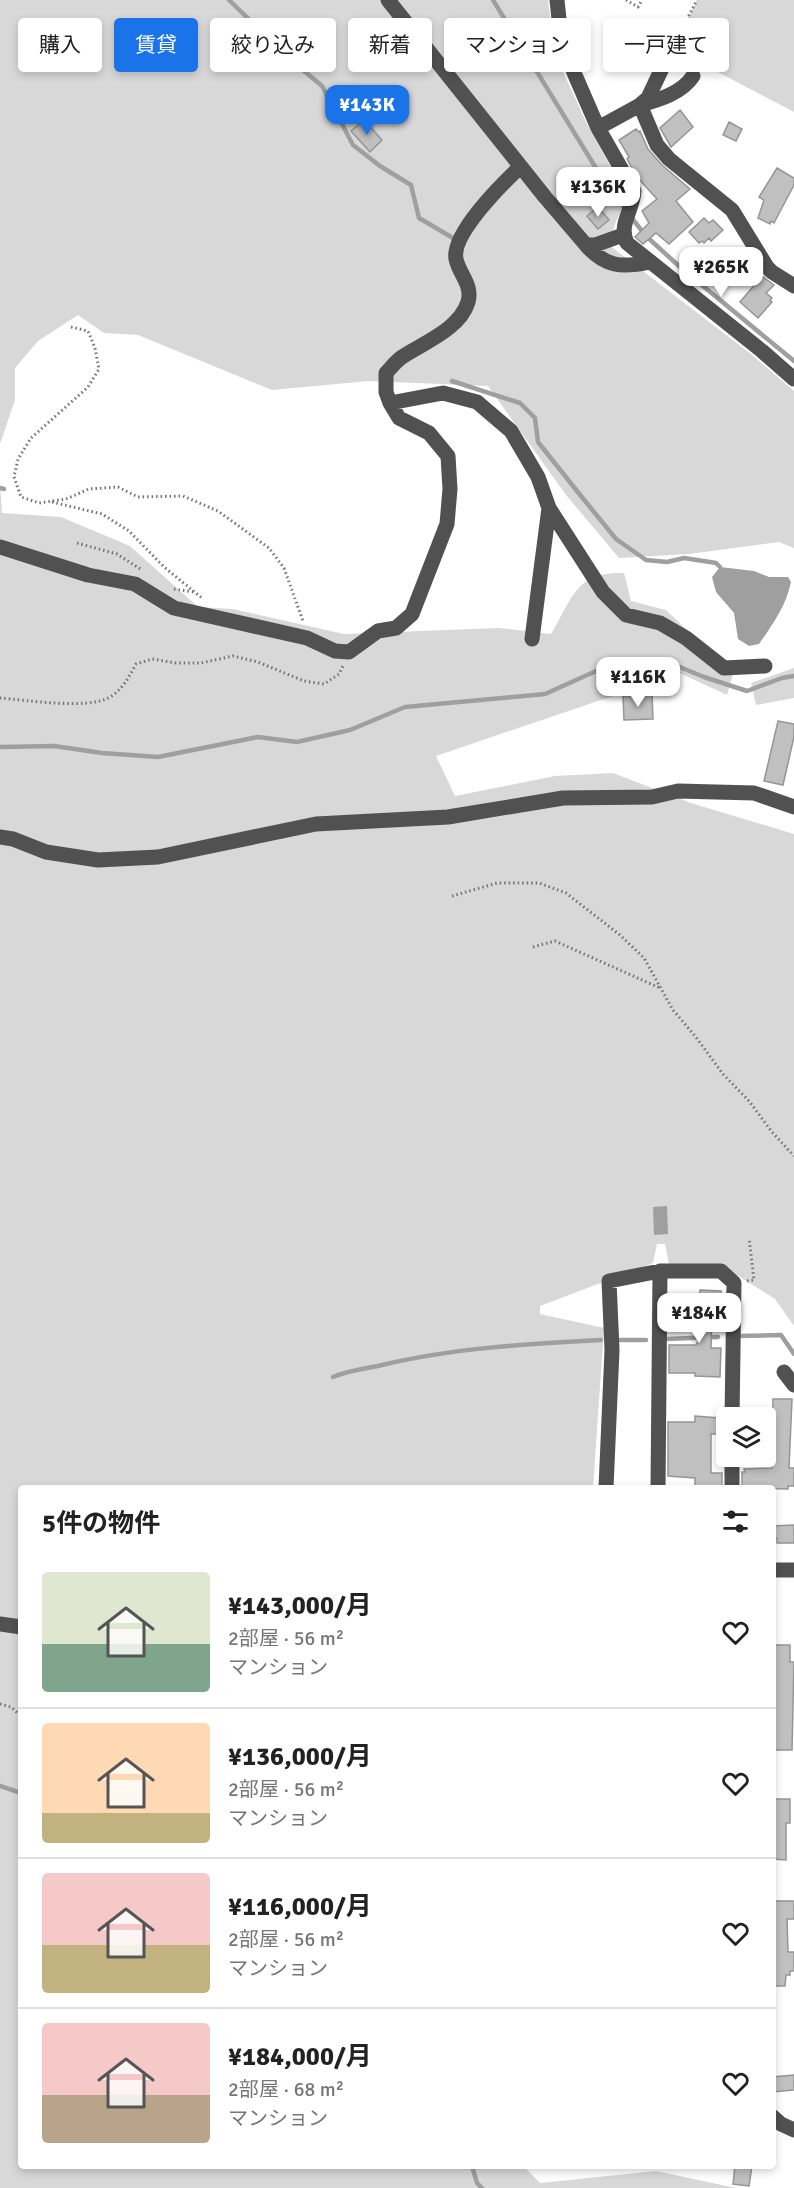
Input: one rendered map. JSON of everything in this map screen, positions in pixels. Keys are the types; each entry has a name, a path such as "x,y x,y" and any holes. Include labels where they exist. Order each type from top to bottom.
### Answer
{"street":[{"path":"388,0 520,167 598,259 629,266 650,262"},
{"path":"557,0 561,38 580,73 598,128 634,191 633,203 623,231 627,243 794,379"},
{"path":"598,128 640,105 648,98 660,72"},
{"path":"640,105 658,100 686,87 693,76"},
{"path":"640,105 657,145 669,159 732,210 767,267 794,286"},
{"path":"0,547 88,575 135,584 174,608 308,638 335,651 349,652 378,631 396,628 412,614 447,524 450,489 448,456 429,434 399,418 386,392 386,373 401,358 448,328 464,309 468,301 468,284 459,270 455,256 458,245 466,229 491,195 520,167"},
{"path":"586,244 595,245 623,231"},
{"path":"390,403 443,393 477,402 511,431 538,477 549,508 603,592 626,615 660,623 686,638 724,668 765,666"},
{"path":"532,639 549,508"},
{"path":"0,837 13,839 46,852 98,860 158,857 316,824 448,817 563,798 652,797 678,791 754,793 794,807"},
{"path":"658,1485 660,1271"},
{"path":"606,1485 612,1350 609,1281 660,1271 721,1271 734,1283 732,1407"},
{"path":"784,1372 794,1385"},
{"path":"732,1467 732,1485"},
{"path":"776,1570 794,1570"},
{"path":"0,1624 18,1627"},
{"path":"776,2120 794,2130"}],"path":[{"path":"627,0 638,7 642,0"},
{"path":"688,18 697,0"},
{"path":"71,327 88,332 95,348 99,369 88,387 73,403 31,438 18,459 14,477 21,497 39,503 50,502 66,499 89,489 118,487 138,497 183,496 218,511 268,548 284,568 300,608 308,638"},
{"path":"50,502 94,511 129,531 164,567 204,600"},
{"path":"0,698 93,704 110,697 126,684 136,664 152,659 176,663 201,663 233,656 258,662 304,681 324,684 339,674 349,652"},
{"path":"452,896 497,883 538,883 566,893 620,935 644,958 673,1010 723,1074 749,1101 772,1132 794,1156"},
{"path":"533,947 555,942 662,988"},
{"path":"734,1283 754,1280 749,1238"},
{"path":"0,1704 11,1707 18,1713"}],"shaded area":[{"path":"0,0 548,0 550,18 444,18 444,72 563,72 585,120 627,197 609,245 751,354 794,391 794,548 779,542 689,554 619,558 566,495 488,386 369,381 272,390 138,335 104,333 78,315 38,341 15,368 15,400 0,444"},
{"path":"697,0 794,0 794,112 718,72 729,72 729,18 688,18"},
{"path":"0,483 2,513 61,517 130,546 198,607 233,609 344,634 499,628 551,634 571,598 586,582 595,576 624,573 631,601 666,610 733,674 727,695 671,669 651,683 436,756 455,796 555,776 613,773 691,803 794,834 794,1326 775,1299 721,1265 669,1264 665,1244 657,1244 653,1263 540,1306 540,1314 604,1328 593,1485 18,1485 18,2169 526,2169 540,2183 656,2171 736,2188 0,2188"},
{"path":"720,567 754,571 769,577 788,577 791,582 782,607 759,644 749,646 738,639 734,613 716,592 712,577"},
{"path":"794,668 794,698 756,705 751,683"},
{"path":"667,1206 668,1234 654,1235 653,1207"}],"building":[{"path":"680,110 693,127 671,147 660,128"},
{"path":"364,120 382,140 370,152 351,131"},
{"path":"729,122 742,129 736,141 723,135"},
{"path":"636,129 640,131 648,149 662,165 690,189 676,201 693,222 669,244 656,233 643,244 635,237 649,223 642,211 657,199 637,177 619,140"},
{"path":"777,168 794,178 794,185 774,223 771,221 770,224 758,218 764,200 759,197"},
{"path":"598,207 609,220 598,229 587,216"},
{"path":"704,218 709,223 713,220 723,230 711,241 709,238 704,243 702,241 699,243 689,232"},
{"path":"762,276 774,285 766,293 772,298 770,301 772,302 758,318 740,302"},
{"path":"652,695 653,719 624,720 623,696"},
{"path":"778,721 794,724 794,737 783,785 764,781"},
{"path":"700,1290 721,1291 720,1307 712,1306 711,1348 721,1348 720,1377 695,1376 695,1373 669,1373 669,1345 696,1345 698,1341"},
{"path":"773,1399 792,1399 789,1468 794,1468 794,1486 788,1486 788,1489 776,1489 776,1485 742,1485 744,1469 776,1467 776,1407 773,1407"},
{"path":"695,1416 716,1418 716,1434 711,1434 711,1473 722,1473 722,1485 695,1485 695,1478 668,1476 668,1422 695,1422"},
{"path":"794,1525 794,1543 777,1543 776,1526"},
{"path":"776,1645 790,1645 790,1662 794,1662 792,1750 776,1750"},
{"path":"776,1799 790,1799 790,1823 786,1823 786,1860 776,1859"},
{"path":"776,1901 794,1901 794,1919 787,1919 788,1952 794,1952 794,1971 786,1975 785,1986 776,1986"},
{"path":"794,2075 794,2090 776,2092 776,2077"},
{"path":"735,2169 752,2169 749,2186 733,2184"}],"waterway":[{"path":"229,0 291,60 322,86 353,145 380,166 411,185 419,218 453,238"},
{"path":"493,0 602,178 626,210"},
{"path":"631,217 646,236 680,267 794,361"},
{"path":"452,381 520,403 535,418 538,442 581,496 616,539 646,560 667,562 684,558 716,563 720,567"},
{"path":"0,488 4,489"},
{"path":"0,747 54,746 102,753 158,757 258,737 297,742 350,730 405,707 545,694 605,667 632,668 670,663 747,691 794,676"},
{"path":"737,1336 781,1335 794,1354"},
{"path":"665,1339 718,1337"},
{"path":"333,1377 351,1371 436,1354 518,1345 601,1340"},
{"path":"620,1340 646,1340"},
{"path":"0,1786 18,1792"},
{"path":"473,2169 477,2183 482,2188"}]}
